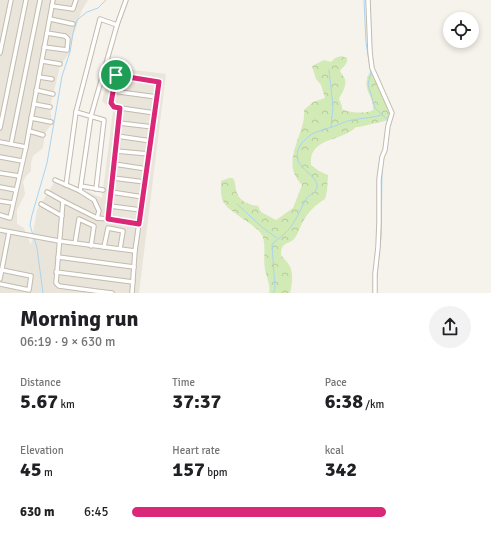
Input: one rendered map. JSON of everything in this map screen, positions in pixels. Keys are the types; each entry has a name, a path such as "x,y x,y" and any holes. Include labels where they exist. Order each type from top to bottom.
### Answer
{"street":[{"path":"0,52 11,0"},
{"path":"0,128 26,0"},
{"path":"11,144 40,0"},
{"path":"0,215 10,218 26,147 53,0"},
{"path":"52,6 73,9 76,0"},
{"path":"80,191 91,116 117,25 126,0"},
{"path":"368,0 372,68 392,113 388,126 380,173 380,222 375,274 375,293"},
{"path":"50,19 73,24"},
{"path":"66,185 76,112 100,19 117,25"},
{"path":"44,47 66,50 68,39 64,36 47,33"},
{"path":"42,61 60,64"},
{"path":"118,68 112,91 111,103 114,107 155,113"},
{"path":"116,75 159,82 135,251 132,293"},
{"path":"39,77 52,79"},
{"path":"36,90 53,94"},
{"path":"112,91 157,97"},
{"path":"34,104 50,107"},
{"path":"108,219 120,108"},
{"path":"76,112 104,120 96,189"},
{"path":"31,118 51,122"},
{"path":"119,123 153,127"},
{"path":"28,131 43,135"},
{"path":"117,136 151,141"},
{"path":"0,142 26,147"},
{"path":"116,151 149,154"},
{"path":"0,157 22,161"},
{"path":"114,164 147,169"},
{"path":"0,173 19,176"},
{"path":"113,178 145,182"},
{"path":"56,180 80,191 94,200 99,211 98,218"},
{"path":"81,186 103,190"},
{"path":"0,187 16,190"},
{"path":"47,192 98,218 139,224"},
{"path":"111,192 143,197"},
{"path":"0,201 13,203"},
{"path":"63,201 56,283 59,286 112,293"},
{"path":"40,204 62,216"},
{"path":"110,206 141,210"},
{"path":"75,243 79,219 94,226 91,246"},
{"path":"104,247 108,228 123,231 120,249"},
{"path":"0,230 91,246 135,251"},
{"path":"0,279 9,232"},
{"path":"58,257 134,267"},
{"path":"0,284 29,290 31,276 2,270"},
{"path":"56,272 133,282"}],"shaded area":[{"path":"0,0 88,0 82,10 73,36 70,52 60,66 50,107 52,124 45,133 43,148 33,156 31,171 23,182 25,194 17,210 17,224 24,228 31,245 37,210 57,178 102,198 113,111 102,101 111,67 166,74 139,293 0,293"}],"green space":[{"path":"341,56 347,58 346,64 340,71 345,78 344,89 339,99 342,109 358,112 373,110 372,101 367,87 368,77 371,70 390,110 389,120 356,127 350,132 327,141 315,149 311,156 311,165 328,175 325,199 309,212 295,238 282,247 281,255 292,271 290,293 269,293 269,284 264,265 264,242 262,236 256,228 226,206 221,195 221,181 233,178 240,199 249,204 258,206 261,212 276,220 293,208 302,185 295,176 293,157 302,128 304,110 313,102 325,98 312,66 324,60 331,62 335,58"}],"waterway":[{"path":"33,235 30,225 32,215 47,163 62,76 70,52 77,20 87,12 98,8 106,0"},
{"path":"364,0 366,43 371,73 368,84 375,108 388,120"},
{"path":"329,70 333,106 331,127"},
{"path":"273,293 275,289 272,244 290,228 306,199 315,192 317,188 317,183 314,178 300,165 298,152 301,144 308,137 319,131 349,121 382,115"},
{"path":"377,276 381,237 382,171"},
{"path":"237,204 263,228 277,238"},
{"path":"34,238 37,248 43,293"}],"route":[{"path":"116,75 159,82 139,224 108,219 120,108 112,106 110,100 116,75"}]}
